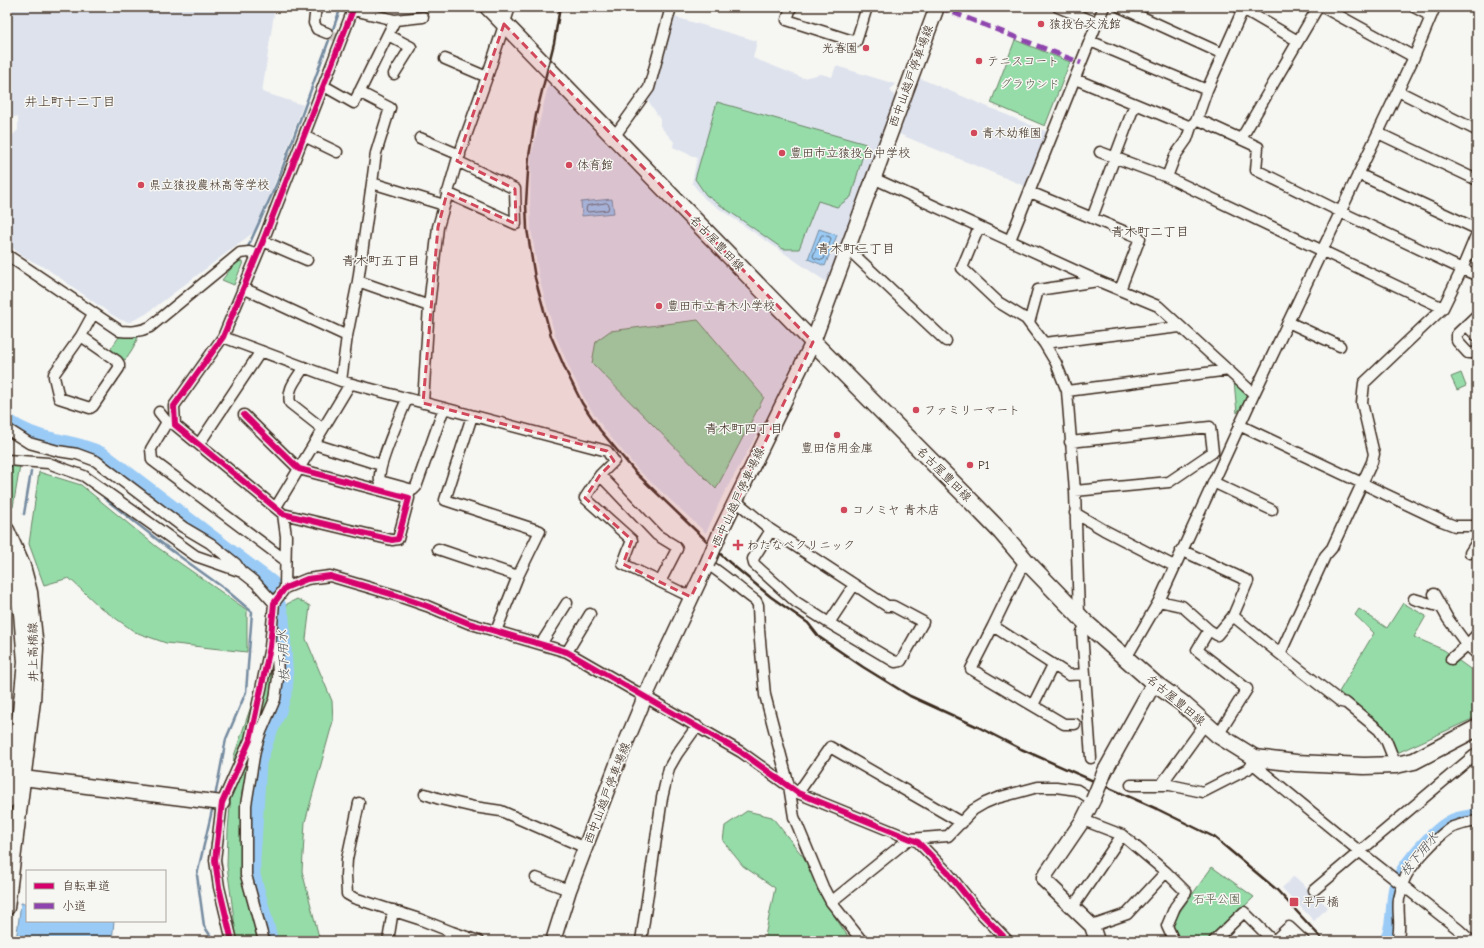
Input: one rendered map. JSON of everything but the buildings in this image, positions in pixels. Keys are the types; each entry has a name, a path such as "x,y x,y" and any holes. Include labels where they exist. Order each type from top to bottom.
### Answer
{"main road":[{"name":"名古屋豊田線","path":"488,7 813,342 974,504 1025,560 1083,619 1154,682 1182,703 1218,736 1253,760 1325,765 1396,765 1414,760 1435,751 1477,728"}],"street":[{"path":"316,7 314,23 318,29 335,37"},
{"path":"423,403 429,306 438,227 458,158 510,7"},
{"path":"614,137 649,88 671,7"},
{"path":"791,7 787,20 856,42 867,7"},
{"name":"西中山越戸停車場線","path":"553,941 569,890 619,759 645,696 720,533 813,342 937,7"},
{"path":"1058,7 1097,23"},
{"path":"1010,240 1104,7"},
{"path":"1120,7 1223,54"},
{"path":"1241,139 1318,7"},
{"path":"1324,7 1414,57"},
{"path":"1126,658 1159,601 1181,550 1254,394 1414,57 1433,12 1414,7"},
{"path":"285,560 152,460 151,449 171,424 174,406 223,337 263,241 324,86 335,37 354,8 395,20 423,17"},
{"path":"1167,177 1176,156 1187,139 1207,90 1244,8 1298,41"},
{"path":"324,86 354,103 395,20"},
{"path":"388,35 412,47 394,74"},
{"path":"1090,41 1207,90"},
{"path":"445,58 487,77"},
{"path":"1075,79 1135,104 1241,139 1258,147 1256,170 1340,212 1477,275"},
{"path":"1398,91 1476,130"},
{"path":"285,588 286,536 280,510 299,470 323,429 346,383 347,336 358,281 376,153 390,108 359,92"},
{"path":"1092,218 1135,104"},
{"path":"1378,133 1477,180"},
{"path":"304,136 337,152"},
{"path":"420,138 515,189 516,224 447,193"},
{"path":"1100,152 1167,177 1443,308"},
{"path":"1358,174 1477,229"},
{"path":"873,178 1098,281 1158,306 1254,394"},
{"path":"372,183 444,205"},
{"path":"1030,192 1140,238 1120,290"},
{"path":"979,227 962,268 998,302 1026,319 1044,343 1056,363 1067,391 1091,758"},
{"path":"1280,654 1325,556 1332,548 1362,484 1374,454 1362,403 1364,383 1443,308 1462,269 1477,233"},
{"path":"263,241 307,260"},
{"path":"848,249 946,341"},
{"path":"7,255 120,331 140,331 150,327 240,253 249,252 257,255"},
{"path":"358,281 429,306"},
{"path":"1029,323 1038,290 1098,281"},
{"path":"244,288 347,336"},
{"path":"80,336 117,361 119,364 119,368 93,406 90,408 59,398 54,374 94,314"},
{"path":"1477,315 1457,334 1457,341 1468,353 1477,352"},
{"path":"1288,322 1340,346"},
{"path":"1466,325 1477,336"},
{"path":"1044,343 1180,327"},
{"path":"223,337 346,383 607,451 614,461 600,475 585,498 632,540 623,564 691,597"},
{"path":"199,444 261,351"},
{"path":"304,367 290,389 290,403 323,429"},
{"path":"1067,391 1229,370"},
{"path":"407,399 381,465 378,477 380,481 413,490 416,487 444,408"},
{"path":"159,412 171,424 199,444 280,510 392,540 398,539 409,498 299,470 244,415"},
{"path":"472,416 445,500 540,531 518,576 496,631"},
{"path":"1240,425 1362,484 1455,526 1477,526"},
{"path":"1070,442 1210,427 1213,452"},
{"path":"7,429 29,443 77,454 96,461 184,527 210,543 236,564 242,572 256,583 274,603"},
{"path":"314,444 381,465"},
{"path":"1213,452 1224,459"},
{"path":"1074,491 1169,482 1213,452"},
{"path":"7,460 48,463 84,476 196,556 242,572"},
{"path":"600,475 657,535 676,546 677,549 660,582"},
{"path":"1213,482 1272,510"},
{"path":"736,501 771,530 854,585 887,606 893,606 923,622 901,661 895,662 829,624 796,602 754,564 753,559 771,530"},
{"path":"1075,513 1104,530 1174,566"},
{"name":"井上高橋線","path":"7,530 23,566 30,592 36,648 33,702 7,908"},
{"path":"1470,553 1477,542"},
{"path":"438,549 518,576"},
{"path":"1159,601 1182,606 1209,630 1217,635 1233,616 1248,581 1181,550"},
{"name":"井上高橋線","path":"7,560 14,579 21,613 25,662 20,712 9,776 7,801"},
{"path":"1025,560 971,670 1064,724 1075,724"},
{"path":"707,564 716,569 758,604 759,630 766,695 789,786 794,817 823,887 831,902 862,941"},
{"path":"232,941 219,888 216,860 222,803 250,740 270,647 274,603 285,588 307,579 330,576 398,596 468,623 567,652 741,752 798,794 859,817 918,842 948,873 977,909 1008,941"},
{"path":"829,624 854,585"},
{"path":"1434,594 1448,619 1467,645 1477,654"},
{"path":"1414,599 1441,607"},
{"path":"541,644 567,603"},
{"path":"567,652 590,614"},
{"path":"1233,616 1341,702 1346,703 1379,730 1386,740 1396,765"},
{"path":"993,626 1069,675 1085,674"},
{"path":"1209,630 1197,650 1247,689 1218,736"},
{"path":"1451,659 1477,634"},
{"path":"264,941 246,875 246,805 255,750 275,699 278,678 277,652 276,648 270,647"},
{"path":"1033,705 1053,664"},
{"path":"1097,941 1092,926 1044,880 1044,877 1083,820 1105,771 1154,682"},
{"path":"1161,785 1205,724"},
{"path":"641,941 662,798 667,775 676,754 698,726"},
{"path":"798,794 830,747 962,823"},
{"path":"1314,890 1477,753"},
{"path":"1131,785 1170,785 1203,792 1248,769 1253,760 1359,851 1471,941 1477,935"},
{"path":"9,776 203,802 222,803"},
{"path":"831,902 909,839 948,836 973,810 991,801 1038,787 1056,787 1077,790 1093,800"},
{"path":"425,794 474,807 501,811 586,848"},
{"path":"360,803 347,859 347,894 354,898 393,910 478,941"},
{"path":"1083,820 1122,835 1166,872 1186,892 1175,907 1167,926 1174,941"},
{"path":"1398,882 1441,835 1452,828 1465,823 1477,821"},
{"path":"1073,907 1122,835"},
{"path":"1092,926 1130,911 1166,872"},
{"path":"536,878 569,890"},
{"path":"1397,941 1399,933 1398,882"},
{"path":"388,941 393,910"},
{"path":"1214,941 1244,912 1273,941 1289,927 1304,941"}],"highlighted area":[{"path":"504,24 813,342 691,597 623,564 632,540 585,498 600,475 614,461 607,451 423,403 438,227 447,193 516,224 515,189 457,161"}],"shaded area":[{"name":"県立猿投農林高等学校","path":"7,7 275,7 262,92 303,105 258,229 146,314 130,322 121,320 111,314 46,268 24,257 7,244 7,140 18,130 18,117 7,116"},
{"name":"豊田市立猿投台中学校","path":"671,16 757,41 753,58 803,78 821,74 832,77 836,66 895,84 890,90 898,101 828,283 705,199 692,183 697,158 673,147 674,142 660,126 660,119 646,97"},
{"name":"豊田市立青木小学校","path":"550,78 804,340 805,349 722,497 706,533 638,470 604,429 586,402 555,335 539,278 531,229 530,203 531,156"},
{"name":"青木幼稚園","path":"919,78 1050,133 1027,187 899,134"},
{"path":"1294,876 1328,907 1314,921 1282,888"}],"green space":[{"name":"グラウンド","path":"1015,40 1070,62 1045,126 991,103"},
{"path":"717,102 866,144 851,197 837,207 818,201 799,249 783,249 706,195 695,179"},
{"path":"237,261 243,262 234,285 222,280"},
{"path":"698,320 764,397 716,489 592,363 596,341 610,331"},
{"path":"121,334 139,335 125,360 110,350"},
{"path":"1461,373 1466,386 1457,390 1451,377"},
{"path":"1234,381 1249,394 1237,413"},
{"path":"7,465 20,466 13,507 7,508"},
{"path":"39,472 81,485 157,547 247,610 247,652 166,643 135,632 101,608 69,578 44,585 29,544"},
{"path":"297,599 310,606 306,639 332,701 333,721 305,822 302,871 320,941 238,941 227,866 228,831 234,756 287,604"},
{"path":"1403,603 1426,616 1414,637 1444,650 1477,674 1477,716 1386,758 1381,726 1339,692 1374,633 1355,615 1359,609 1387,628"},
{"path":"747,811 772,817 805,859 817,886 851,941 764,941 775,888 743,866 723,841 725,826"},
{"name":"石平公園","path":"1212,867 1254,897 1209,941 1178,941 1171,924"}],"water":[{"path":"612,199 614,213 582,216 581,202"},
{"path":"819,229 837,235 825,266 808,259"},
{"path":"21,903 26,904 26,922 114,922 112,941 16,941"}],"waterway":[{"path":"248,247 277,183 341,7"},
{"name":"枝下用水","path":"7,421 35,435 73,444 103,455 272,583 282,617 286,680 285,691 279,711 268,736 259,763 253,860 253,875 271,941"},
{"path":"24,514 31,472"},
{"path":"104,498 168,548 225,589 252,612 246,692 226,739 215,797"},
{"path":"213,806 197,875 204,926 214,941"},
{"name":"枝下用水","path":"1386,941 1391,930 1396,887 1399,879 1411,860 1419,850 1446,825 1456,820 1477,816"}],"tunnel":[{"path":"327,33 336,37"}],"railway":[{"path":"560,7 554,43 536,115 529,156 526,203 527,229 535,278 551,336 582,403 600,430 636,473 729,562 771,597 808,623 819,637 863,667 910,696 978,727 1021,749 1157,809 1214,837 1277,890 1324,941"}],"marked path":[{"path":"939,7 1081,63"}],"cycle path":[{"path":"244,415 299,469 409,498 398,539 392,540 283,514 175,425 174,406 223,337 263,241 354,7"},
{"path":"232,941 219,887 215,860 222,803 250,740 270,647 274,603 285,588 307,579 330,576 398,596 468,623 567,652 741,752 798,793 918,842 948,873 977,909 1008,941"}],"place":[{"name":"猿投台交流館","path":"1041,24"},
{"name":"光春園","path":"866,48"},
{"name":"テニスコート","path":"979,61"},
{"name":"青木幼稚園","path":"974,133"},
{"name":"豊田市立猿投台中学校","path":"782,153"},
{"name":"体育館","path":"569,165"},
{"name":"県立猿投農林高等学校","path":"141,185"},
{"name":"豊田市立青木小学校","path":"659,306"},
{"name":"ファミリーマート","path":"916,410"},
{"name":"豊田信用金庫","path":"837,435"},
{"name":"P1","path":"970,465"},
{"name":"コノミヤ 青木店","path":"844,510"},
{"name":"わたなべクリニック","path":"738,545"},
{"name":"平戸橋","path":"1294,902"}],"district":[{"name":"井上町十二丁目","path":"70,101"},
{"name":"青木町二丁目","path":"1150,231"},
{"name":"青木町三丁目","path":"856,248"},
{"name":"青木町五丁目","path":"381,260"},
{"name":"青木町四丁目","path":"744,428"}]}
